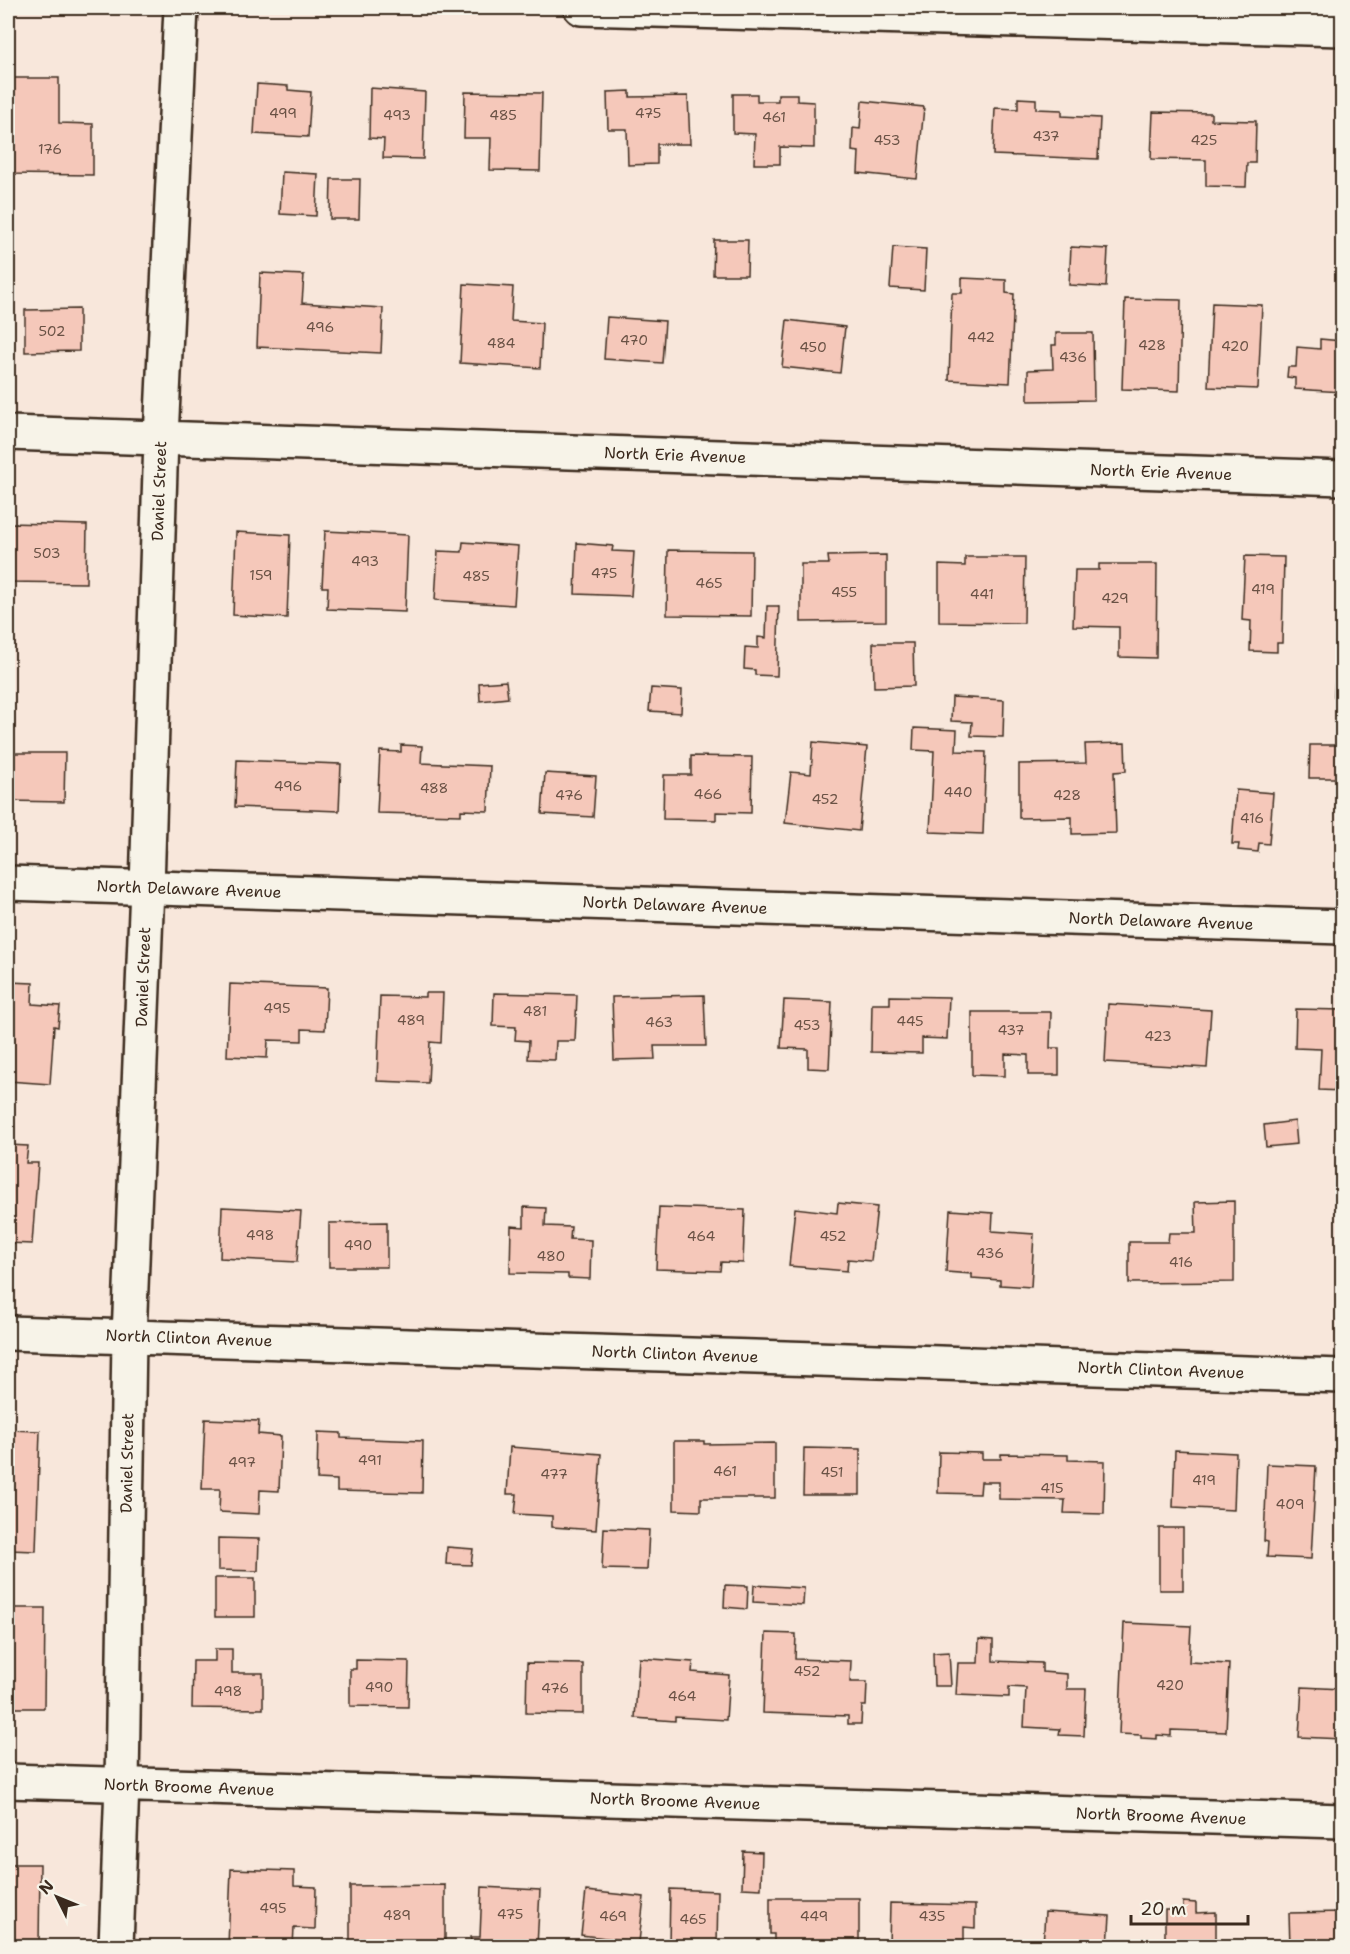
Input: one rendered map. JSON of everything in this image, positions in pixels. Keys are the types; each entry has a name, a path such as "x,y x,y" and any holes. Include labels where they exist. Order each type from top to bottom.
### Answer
{"street":[{"name":"Daniel Street","path":"116,1947 122,1785 129,1336 147,887 161,438 181,8"},
{"path":"581,8 1342,29"},
{"name":"North Erie Avenue","path":"8,433 1342,478"},
{"name":"North Delaware Avenue","path":"8,883 1342,927"},
{"name":"North Clinton Avenue","path":"8,1333 1342,1376"},
{"name":"North Broome Avenue","path":"8,1781 1342,1821"}],"building":[{"path":"8,78 59,78 59,123 93,124 93,175 8,174"},
{"path":"257,84 288,86 288,90 311,92 308,137 254,134"},
{"path":"370,88 425,92 423,159 383,158 384,139 369,138"},
{"path":"630,91 630,97 688,96 690,144 657,144 657,164 628,165 627,129 608,129 607,92"},
{"path":"465,92 542,93 540,171 490,170 491,138 464,138"},
{"path":"733,94 757,94 757,101 778,101 778,94 797,94 797,101 814,102 814,148 780,147 780,164 754,164 755,134 733,133"},
{"path":"1018,98 1036,99 1036,109 1062,110 1062,116 1100,118 1098,159 993,155 995,108 1018,109"},
{"path":"862,101 924,107 917,179 858,173 859,152 852,151 853,128 860,129"},
{"path":"1153,112 1211,113 1211,120 1256,121 1255,163 1247,163 1246,187 1206,186 1206,160 1151,159"},
{"path":"282,172 318,174 316,216 280,214"},
{"path":"331,179 360,179 359,219 330,219"},
{"path":"714,240 748,240 747,275 713,275"},
{"path":"893,247 926,249 924,290 890,288"},
{"path":"1071,247 1108,249 1106,287 1069,285"},
{"path":"260,273 304,275 302,303 383,308 381,353 257,347"},
{"path":"962,278 1006,280 1006,293 1014,294 1010,383 949,380 952,293 962,293"},
{"path":"464,284 513,287 511,321 542,323 540,368 460,363"},
{"path":"1125,299 1181,300 1179,391 1122,389"},
{"path":"1212,303 1262,305 1258,389 1208,387"},
{"path":"79,309 79,351 25,352 25,310"},
{"path":"607,317 665,321 662,363 604,359"},
{"path":"787,320 845,327 840,373 782,367"},
{"path":"1056,333 1093,333 1094,400 1028,401 1028,370 1053,369 1052,345 1056,345"},
{"path":"1320,339 1342,341 1342,392 1295,389 1295,378 1287,377 1288,367 1296,367 1297,347 1320,349"},
{"path":"8,523 87,525 86,583 8,582"},
{"path":"325,531 408,535 405,612 327,609 328,587 322,587"},
{"path":"236,532 290,535 287,618 233,615"},
{"path":"463,542 518,546 514,605 435,600 438,551 462,552"},
{"path":"577,543 613,546 612,551 634,552 631,596 575,594"},
{"path":"668,550 752,551 751,616 667,615"},
{"path":"886,555 886,621 801,622 801,564 829,564 828,556"},
{"path":"1245,556 1284,557 1282,643 1277,643 1277,652 1250,651 1251,621 1242,620"},
{"path":"965,557 1025,557 1024,623 939,622 939,565 965,566"},
{"path":"1099,564 1157,564 1156,658 1119,657 1119,627 1073,626 1075,570 1099,570"},
{"path":"767,606 779,606 777,676 755,675 755,670 744,669 745,647 758,648 758,637 766,638"},
{"path":"873,643 913,643 914,686 874,687"},
{"path":"1335,677 1342,677 1342,697 1334,696"},
{"path":"506,681 508,698 480,701 479,683"},
{"path":"651,688 682,690 681,713 649,711"},
{"path":"952,697 1004,700 1003,737 971,736 972,722 951,721"},
{"path":"914,728 957,730 956,751 986,752 983,834 930,832 934,751 913,750"},
{"path":"813,742 867,747 859,831 785,823 791,772 811,774"},
{"path":"1125,743 1126,771 1114,772 1116,833 1072,834 1072,817 1019,818 1019,764 1086,763 1085,744"},
{"path":"401,745 422,746 421,763 490,766 488,811 461,810 461,815 377,813 380,751 401,752"},
{"path":"1310,745 1342,745 1342,778 1309,778"},
{"path":"8,753 65,753 64,802 8,801"},
{"path":"691,756 752,757 751,813 716,812 716,820 663,819 664,775 691,775"},
{"path":"237,760 341,764 339,811 235,807"},
{"path":"545,773 596,776 593,817 542,814"},
{"path":"1236,790 1273,793 1269,844 1259,843 1258,852 1238,850 1239,844 1232,844"},
{"path":"8,982 33,983 32,1004 60,1006 58,1027 54,1026 50,1084 8,1081"},
{"path":"230,984 327,988 325,1030 302,1029 302,1041 268,1040 267,1058 227,1056"},
{"path":"425,993 443,993 441,1043 430,1042 428,1083 377,1081 380,996 425,997"},
{"path":"494,993 577,995 575,1041 556,1041 555,1060 528,1059 529,1041 515,1040 516,1027 493,1026"},
{"path":"704,995 706,1046 654,1046 655,1059 614,1060 612,997"},
{"path":"890,996 949,997 947,1039 922,1038 922,1053 871,1052 872,1004 890,1004"},
{"path":"784,1000 832,1002 829,1069 808,1068 808,1049 781,1048"},
{"path":"1108,1004 1211,1010 1207,1068 1105,1062"},
{"path":"1296,1009 1342,1010 1342,1091 1319,1090 1321,1049 1295,1048"},
{"path":"972,1012 1051,1012 1050,1048 1059,1048 1059,1075 1028,1075 1028,1055 1005,1054 1005,1076 972,1075"},
{"path":"1295,1121 1297,1144 1266,1147 1264,1125"},
{"path":"8,1145 28,1146 26,1163 38,1163 32,1244 8,1243"},
{"path":"1234,1201 1234,1282 1129,1283 1129,1242 1168,1242 1169,1233 1196,1233 1195,1202"},
{"path":"838,1203 877,1207 871,1261 848,1259 847,1271 789,1266 795,1208 837,1213"},
{"path":"222,1207 301,1211 297,1262 220,1258"},
{"path":"524,1207 546,1208 545,1226 571,1227 570,1239 591,1240 590,1279 568,1278 568,1274 510,1273 511,1226 524,1227"},
{"path":"659,1207 745,1210 743,1263 721,1262 720,1271 656,1269"},
{"path":"950,1210 993,1213 992,1231 1034,1234 1031,1287 1000,1285 1000,1280 972,1278 972,1274 946,1272"},
{"path":"387,1222 387,1267 329,1267 329,1223"},
{"path":"205,1419 259,1421 258,1434 281,1436 279,1491 260,1490 259,1514 219,1512 220,1489 202,1489"},
{"path":"8,1430 40,1431 36,1551 8,1550"},
{"path":"318,1432 341,1433 341,1438 423,1441 422,1493 337,1491 337,1480 317,1479"},
{"path":"674,1441 704,1441 704,1444 775,1443 775,1498 701,1498 701,1511 674,1510"},
{"path":"510,1447 601,1454 596,1530 552,1527 552,1516 515,1514 517,1494 507,1494"},
{"path":"804,1448 860,1449 860,1495 803,1495"},
{"path":"1175,1450 1236,1453 1234,1510 1173,1507"},
{"path":"939,1452 982,1453 982,1459 1001,1459 1001,1454 1068,1455 1068,1460 1105,1461 1104,1514 1064,1513 1065,1500 999,1499 999,1482 981,1482 980,1494 938,1493"},
{"path":"1267,1464 1316,1466 1311,1559 1267,1557 1268,1542 1264,1541"},
{"path":"604,1528 649,1530 647,1570 602,1569"},
{"path":"1159,1528 1183,1528 1183,1590 1159,1590"},
{"path":"218,1538 259,1539 258,1571 218,1570"},
{"path":"447,1547 473,1549 471,1565 446,1564"},
{"path":"215,1578 255,1578 255,1617 215,1617"},
{"path":"725,1585 748,1586 747,1609 724,1607"},
{"path":"754,1585 804,1588 803,1605 753,1602"},
{"path":"8,1608 45,1608 44,1708 8,1708"},
{"path":"1124,1623 1191,1626 1189,1662 1229,1664 1226,1732 1171,1730 1171,1736 1157,1735 1157,1739 1141,1738 1141,1735 1119,1734"},
{"path":"766,1633 796,1634 795,1659 851,1661 850,1682 867,1682 866,1706 862,1706 861,1724 848,1724 848,1716 763,1713"},
{"path":"979,1639 993,1640 993,1661 1042,1663 1042,1672 1067,1674 1067,1689 1086,1689 1084,1736 1059,1735 1060,1729 1024,1727 1026,1688 1009,1687 1009,1697 956,1695 958,1663 978,1663"},
{"path":"215,1649 232,1649 232,1673 263,1673 263,1709 192,1708 193,1661 215,1661"},
{"path":"949,1652 951,1686 934,1686 933,1653"},
{"path":"639,1658 693,1662 692,1672 729,1675 726,1720 675,1717 675,1721 635,1718"},
{"path":"356,1660 409,1661 408,1707 350,1706 350,1669 356,1669"},
{"path":"527,1663 583,1664 583,1714 526,1713"},
{"path":"1302,1687 1342,1689 1342,1739 1299,1737"},
{"path":"743,1851 762,1852 761,1889 742,1888"},
{"path":"8,1864 40,1864 39,1946 8,1946"},
{"path":"231,1869 294,1871 294,1886 316,1887 315,1929 294,1928 293,1946 228,1946"},
{"path":"445,1885 445,1944 350,1946 350,1886"},
{"path":"482,1887 540,1890 537,1946 470,1946 471,1937 480,1937"},
{"path":"670,1889 718,1891 717,1946 669,1946"},
{"path":"586,1891 644,1897 639,1942 581,1935"},
{"path":"770,1898 859,1898 859,1946 774,1946 774,1934 770,1934"},
{"path":"1183,1902 1196,1903 1196,1913 1216,1912 1216,1946 1165,1946 1165,1910 1183,1910"},
{"path":"890,1903 975,1905 975,1928 964,1927 964,1946 889,1946"},
{"path":"1045,1912 1110,1916 1108,1946 1043,1946"},
{"path":"1342,1912 1342,1946 1290,1946 1289,1913"}]}
